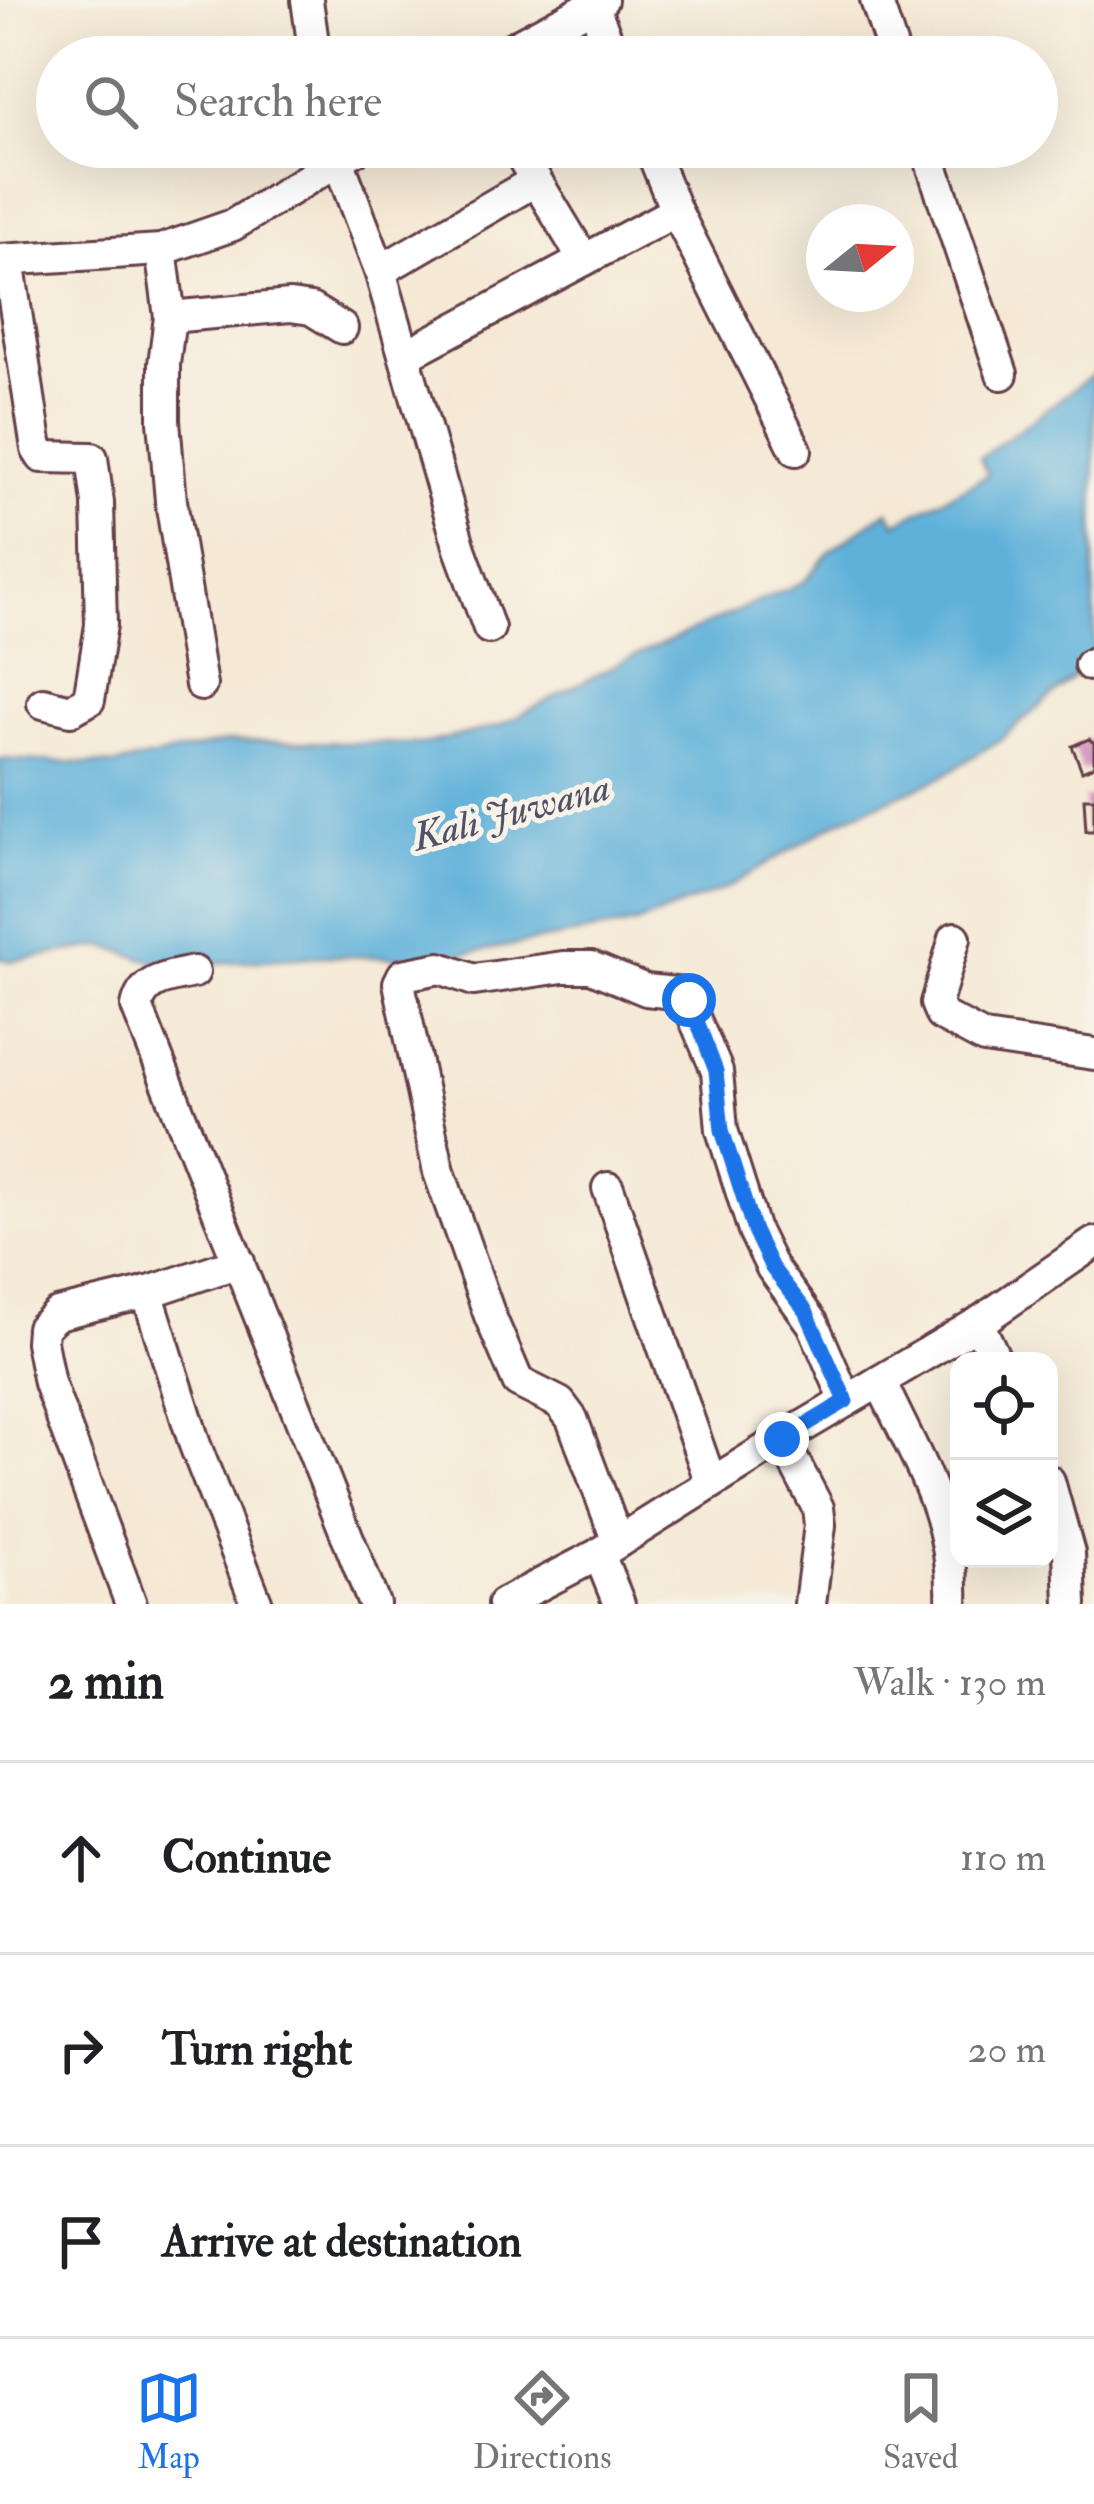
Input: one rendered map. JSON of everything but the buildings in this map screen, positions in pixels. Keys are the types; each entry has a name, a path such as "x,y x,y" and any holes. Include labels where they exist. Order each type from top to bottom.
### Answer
{"street":[{"path":"307,0 312,36"},
{"path":"876,0 888,36"},
{"path":"534,36 597,2 608,36"},
{"path":"43,703 71,710 89,700 101,625 97,483 92,458 53,459 42,457 37,449 4,260 161,250 233,225 320,168"},
{"path":"349,168 460,549 489,628"},
{"path":"528,168 584,260"},
{"path":"659,168 796,450"},
{"path":"933,168 1002,374"},
{"path":"380,271 536,181"},
{"path":"406,355 676,211"},
{"path":"161,250 170,317 164,421 171,500 201,685"},
{"path":"170,317 290,306 311,309 342,328"},
{"path":"955,938 936,1003 941,1015 984,1038 1094,1054"},
{"path":"619,1604 609,1548 572,1419 560,1403 518,1382 439,1172 399,983 403,975 440,968 474,980 591,967 630,986 685,994 716,1071 722,1130 754,1231 772,1268 806,1311 846,1401"},
{"path":"194,972 148,986 137,1006 374,1604"},
{"path":"608,1188 711,1483"},
{"path":"503,1604 609,1548 978,1323 1094,1243"},
{"path":"131,1604 49,1384 40,1342 42,1328 50,1317 239,1262"},
{"path":"148,1292 195,1444 257,1604"},
{"path":"978,1323 992,1352"},
{"path":"880,1381 944,1520 954,1563 952,1604"},
{"path":"782,1439 818,1508 810,1604"},
{"path":"1058,1513 1069,1553 1071,1604"}],"water":[{"name":"Kali Juwana","path":"1094,374 1094,660 1001,739 938,779 842,819 727,888 636,924 439,958 326,956 168,966 104,946 0,959 0,759 116,765 230,741 423,744 499,726 621,662 805,581 830,551 888,510 896,523 988,475 980,458"}],"route":[{"path":"689,1000 716,1071 722,1130 754,1231 772,1268 806,1311 846,1401 782,1439"}]}
